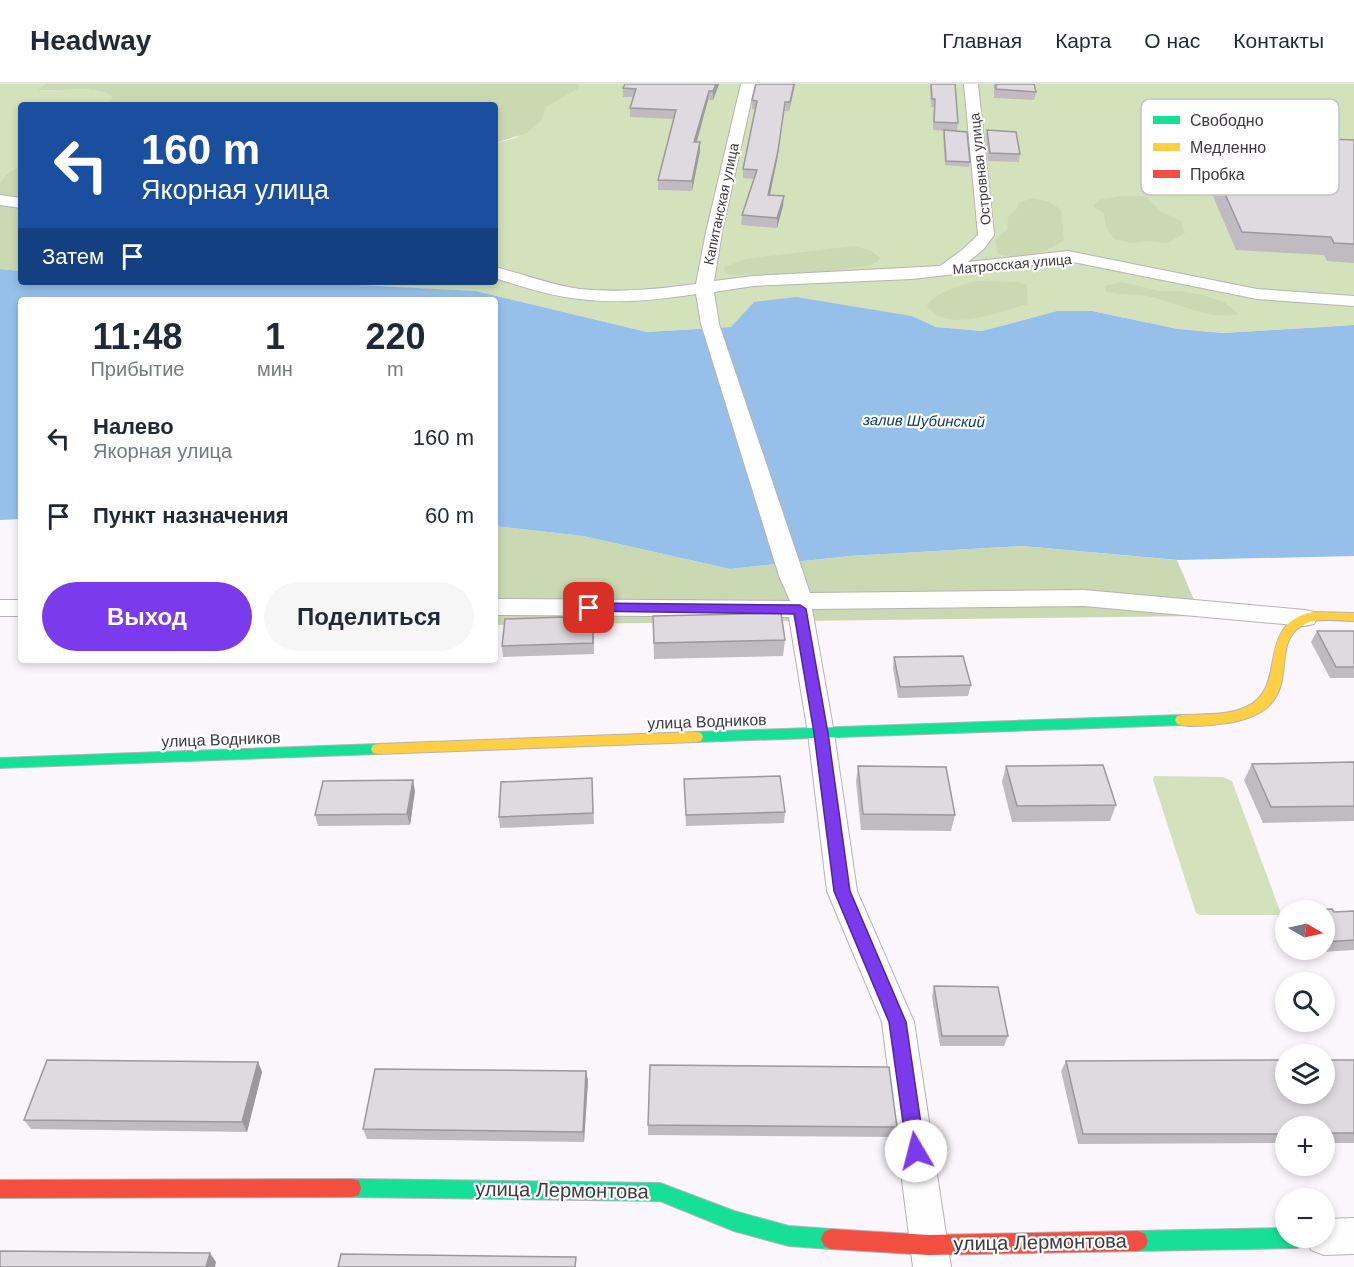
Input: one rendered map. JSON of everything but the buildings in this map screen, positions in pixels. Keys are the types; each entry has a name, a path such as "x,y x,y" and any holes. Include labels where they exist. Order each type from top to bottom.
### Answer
{"street":[{"name":"Капитанская улица","path":"748,84 714,232 704,288 710,324 801,605 842,891 898,1022 930,1256"},
{"name":"Островная улица","path":"944,270 980,245 986,235 971,84"},
{"path":"0,200 18,203"},
{"name":"Матросская улица","path":"498,273 539,286 581,294 654,295 753,280 912,274 1068,256 1257,294 1354,301"},
{"path":"498,607 801,605 1084,598 1305,618 1354,617"},
{"path":"0,608 18,608"},
{"name":"улица Водников","path":"0,763 1227,718 1252,710 1271,695 1281,642 1288,629 1305,618"},
{"name":"улица Лермонтова","path":"0,1189 240,1186 660,1191 734,1221 789,1236 930,1256 1275,1239"},
{"path":"1335,1237 1354,1236"}],"green space":[{"path":"0,84 45,84 39,90 99,91 114,98 109,102 18,102 18,167 0,182"},
{"path":"45,84 578,84 579,88 545,108 541,121 527,133 498,142 498,102 109,102 113,98 99,91 38,90"},
{"path":"578,84 1354,84 1354,325 1225,333 1178,329 1092,311 1057,311 982,331 936,327 912,316 754,302 732,327 647,332 476,291 364,286 498,285 498,142 516,138 545,108 578,88"},
{"path":"18,167 18,271 0,269 0,182"},
{"path":"1121,196 1146,196 1160,211 1181,221 1185,233 1168,243 1149,241 1133,243 1114,239 1106,226 1104,214 1093,206 1099,200"},
{"path":"1032,198 1050,202 1061,210 1064,240 1049,249 1033,254 1015,256 998,254 995,240 1007,230 1008,217 1016,210 1019,203"},
{"path":"853,246 870,250 880,258 870,265 818,273 736,275 726,273 723,268 745,259"},
{"path":"979,281 1018,282 1027,285 1028,304 961,320 936,315 927,306 930,301 942,293"},
{"path":"1122,282 1160,291 1181,291 1202,295 1224,302 1239,314 1228,316 1205,313 1147,296 1105,291 1105,286"},
{"path":"498,526 583,536 730,569 850,556 1022,546 1177,560 1201,616 498,625"},
{"path":"1154,776 1223,777 1232,781 1276,900 1275,915 1201,915 1196,913 1153,780"}],"water":[{"name":"залив Шубинский","path":"0,269 18,271 18,285 357,285 476,291 647,332 731,327 754,302 796,297 912,316 936,327 982,331 1057,311 1092,311 1178,329 1224,333 1354,325 1354,556 1178,560 1022,546 850,556 730,569 583,536 498,526 498,297 18,297 18,519 0,520"}],"traffic: fast":[{"path":"696,737 1182,720"},
{"path":"0,763 378,749"},
{"path":"352,1188 660,1192 734,1221 789,1236 831,1239"},
{"path":"1138,1241 1275,1238"}],"traffic: slow":[{"path":"1182,720 1233,717 1260,706 1269,697 1274,686 1281,646 1286,634 1294,624 1313,617 1354,617"},
{"path":"378,749 696,737"}],"traffic: jam":[{"path":"0,1189 352,1188"},
{"path":"831,1239 929,1245 1138,1241"}],"route":[{"path":"589,608 800,609 821,733 842,891 898,1022 916,1151"}]}
